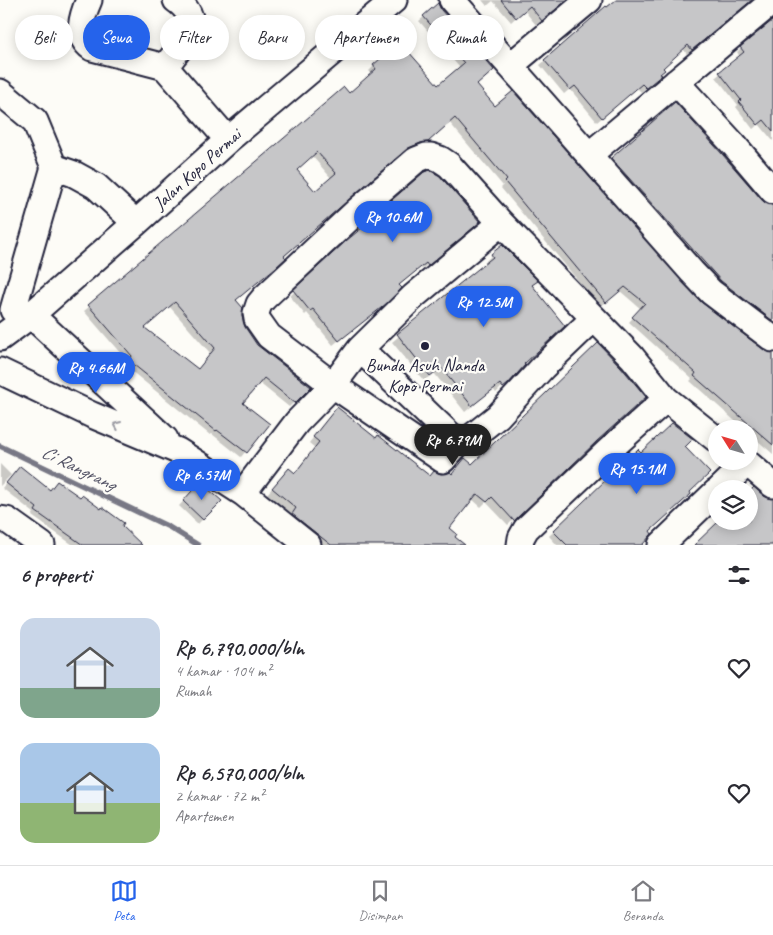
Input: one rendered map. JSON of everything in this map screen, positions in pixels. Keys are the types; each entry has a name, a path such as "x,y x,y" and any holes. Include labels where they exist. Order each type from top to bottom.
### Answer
{"street":[{"path":"89,0 82,21 81,32 88,46 165,67 228,140"},
{"path":"165,67 184,42 191,23 188,11 176,0"},
{"path":"452,0 711,292 773,339"},
{"path":"510,66 590,0"},
{"name":"Jalan Kopo Permai","path":"0,338 15,310 136,223 228,140 390,1"},
{"path":"589,155 771,6"},
{"path":"676,82 773,191"},
{"path":"0,92 35,121 54,167 15,310 178,451 243,493 308,545"},
{"path":"593,318 543,367 498,416 470,438 461,440 443,460 333,385 269,336 257,319 256,313 259,304 264,298 416,160 426,156 436,157 449,165 501,223 632,357 666,399 708,432"},
{"path":"54,167 74,174 96,186 136,223"},
{"path":"243,493 297,422 333,385 360,349 414,296 501,223"},
{"path":"360,349 452,436 461,440"},
{"path":"0,371 92,414 178,451"},
{"path":"520,545 521,538 526,529 666,399"},
{"path":"729,480 738,470"},
{"path":"755,470 773,485"},
{"path":"661,545 708,500"},
{"path":"0,519 7,520 42,545"}],"building":[{"path":"501,0 567,0 542,21 530,6 516,18"},
{"path":"616,0 752,0 692,50 688,45 663,68 665,70 660,74 662,75 646,88 642,84 602,118 575,86 570,90 544,60 606,6"},
{"path":"438,3 445,15 427,15 427,21 423,16"},
{"path":"773,20 773,131 764,120 758,125 739,102 741,100 719,72 744,52 740,47"},
{"path":"379,60 416,60 438,85 464,63 461,60 485,60 494,70 477,85 495,106 513,91 701,302 764,350 773,353 773,445 758,432 758,420 744,420 694,376 696,373 632,317 645,303 625,287 606,303 505,182 507,180 455,118 428,142 407,149 284,256 286,258 275,268 236,300 243,308 242,315 245,327 257,345 311,387 295,403 264,378 243,403 270,424 247,453 216,431 129,361 132,356 88,305 344,87 349,93 376,69 373,65","holes":["317,152 336,173 315,191 297,170","175,302 215,348 198,369 145,328"]},
{"path":"675,102 762,200 773,205 773,321 721,281 611,158"},
{"path":"429,170 440,176 480,222 428,266 426,263 399,285 402,288 386,304 339,341 313,309 310,311 293,290 346,241 380,213 378,212 424,172"},
{"path":"502,245 538,281 532,285 565,326 524,364 508,384 503,388 500,384 472,406 441,368 430,376 397,334 493,257 491,254"},
{"path":"598,343 646,397 514,521 492,497 487,502 477,494 450,528 457,534 455,537 465,545 331,545 292,514 296,508 272,488 289,468 295,473 319,442 313,437 337,407 376,438 378,435 430,476 434,471 441,474 450,472 452,474 465,458 472,464"},
{"path":"672,423 693,439 685,447 710,473 690,492 691,494 650,531 652,534 642,545 567,545 553,531 638,449 641,452"},
{"path":"20,466 50,490 57,481 80,497 82,495 101,509 102,507 124,523 122,526 142,545 83,545 35,511 37,508 6,483"},
{"path":"200,482 222,501 203,520 183,501"},
{"path":"758,491 764,496 773,499 773,545 694,545 710,530 758,530"}],"waterway":[{"name":"Ci Rangrang","path":"0,446 169,527 198,545"}],"place":[{"name":"Bunda Asuh Nanda Kopo Permai","path":"425,346"}]}
